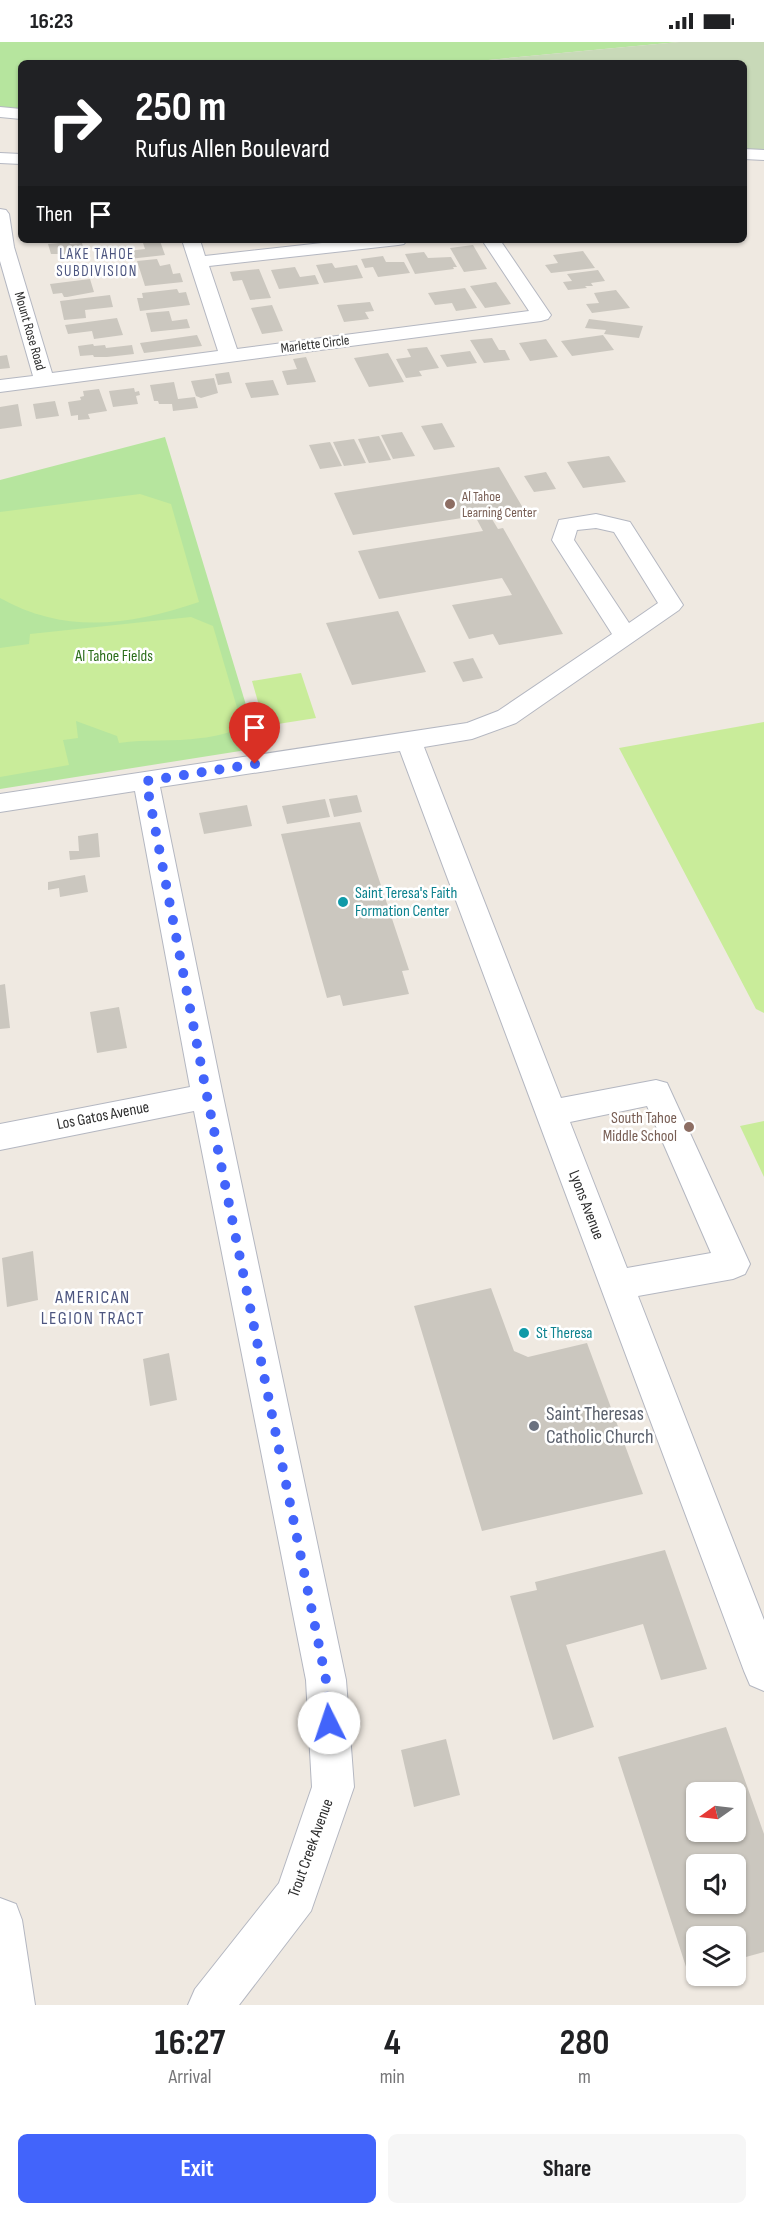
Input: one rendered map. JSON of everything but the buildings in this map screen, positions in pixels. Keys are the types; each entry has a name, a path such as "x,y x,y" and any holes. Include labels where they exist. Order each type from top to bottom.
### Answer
{"street":[{"path":"0,112 18,114"},
{"path":"747,154 764,155"},
{"path":"0,158 18,159"},
{"name":"Mount Rose Road","path":"0,214 6,247 44,379"},
{"path":"192,243 229,355"},
{"path":"199,262 371,243"},
{"name":"Marlette Circle","path":"0,386 541,315 493,243"},
{"path":"0,803 472,731 507,717 671,605 622,527 596,521 567,525 563,540 625,635"},
{"name":"Lyons Avenue","path":"408,739 764,1671"},
{"name":"Trout Creek Avenue","path":"146,781 207,1096 326,1680 333,1787 297,1896 211,2005"},
{"path":"551,1113 656,1092 733,1264 617,1285"},
{"name":"Los Gatos Avenue","path":"0,1137 207,1096"},
{"path":"0,1920 12,2005"}],"green space":[{"path":"0,42 679,42 488,60 18,60 18,109 0,108"},
{"path":"679,42 764,42 764,151 747,150 747,60 488,60"},
{"name":"Al Tahoe Fields","path":"165,437 259,748 0,789 0,480"},
{"path":"140,494 171,504 199,602 124,621 74,622 24,610 0,598 0,512"},
{"path":"191,617 213,626 243,728 206,737 119,743 117,736 76,721 78,738 63,740 69,765 0,777 0,648 29,644 30,634"},
{"path":"301,673 316,718 265,726 252,681"},
{"path":"764,722 764,1013 756,1009 619,748"},
{"path":"764,1121 764,1177 740,1126"}],"place":[{"name":"Al Tahoe Learning Center","path":"450,504"},
{"name":"Saint Teresa's Faith Formation Center","path":"343,902"},
{"name":"South Tahoe Middle School","path":"689,1127"},
{"name":"St Theresa","path":"524,1333"},
{"name":"Saint Theresas Catholic Church","path":"534,1426"}],"district":[{"name":"LAKE TAHOE SUBDIVISION","path":"97,262"},
{"name":"AMERICAN LEGION TRACT","path":"93,1307"}],"route":[{"path":"255,764 146,781 207,1096 326,1680 329,1723"}]}
